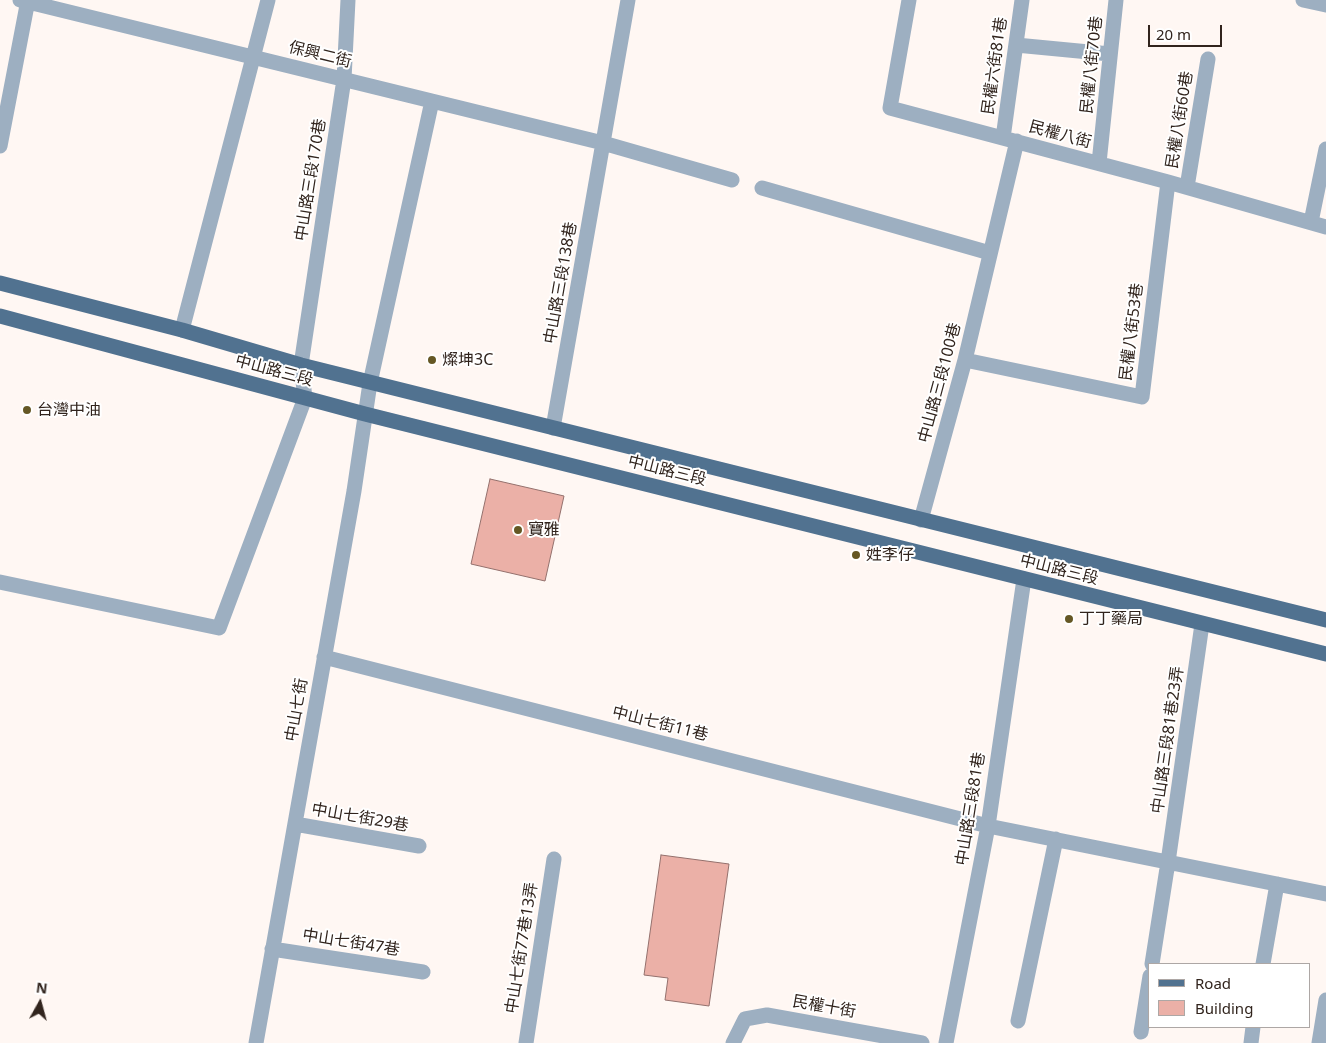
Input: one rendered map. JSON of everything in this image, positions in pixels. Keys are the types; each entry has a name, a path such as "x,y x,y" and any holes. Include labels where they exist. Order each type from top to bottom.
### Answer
{"main road":[{"name":"中山路三段","path":"0,283 182,330 370,383 1326,620"},
{"name":"中山路三段","path":"0,316 365,414 1326,654"}],"street":[{"path":"182,330 268,0"},
{"name":"中山路三段170巷","path":"305,398 301,365 344,79 348,0"},
{"name":"中山路三段138巷","path":"554,428 628,0"},
{"name":"民權八街","path":"910,0 890,108 1187,187 1326,227"},
{"name":"民權六街81巷","path":"1010,140 1016,45 1022,0"},
{"name":"民權八街70巷","path":"1099,163 1116,0"},
{"path":"1303,0 1326,5"},
{"path":"0,146 5,93 25,1"},
{"name":"保興二街","path":"25,1 603,143"},
{"path":"1016,45 1110,54"},
{"name":"民權八街60巷","path":"1187,187 1208,60"},
{"name":"中山七街","path":"256,1043 354,491 370,383 432,101"},
{"name":"中山路三段100巷","path":"921,520 965,360 990,253 1010,140"},
{"path":"603,143 732,180"},
{"path":"1310,222 1326,149"},
{"name":"民權八街53巷","path":"965,360 1142,397 1168,182"},
{"path":"762,188 990,253"},
{"path":"0,582 219,628 305,398"},
{"name":"中山路三段81巷","path":"946,1043 988,826 1024,579"},
{"name":"中山路三段81巷23弄","path":"1152,963 1202,624"},
{"name":"中山七街11巷","path":"324,657 988,826"},
{"name":"中山七街29巷","path":"295,824 418,846"},
{"path":"988,826 1326,894"},
{"path":"1018,1021 1056,839"},
{"name":"中山七街77巷13弄","path":"526,1043 554,858"},
{"path":"1264,963 1277,884"},
{"name":"中山七街47巷","path":"272,949 423,972"},
{"path":"1141,1032 1148,988"},
{"path":"1319,1043 1326,1000"},
{"name":"民權十街","path":"733,1043 745,1019 767,1015 922,1043"},
{"path":"1251,1043 1253,1028"}],"building":[{"name":"寶雅","path":"490,479 564,496 545,581 471,564"},
{"path":"661,855 729,864 709,1006 665,1000 668,978 644,975"}],"place":[{"name":"燦坤3C","path":"432,360"},
{"name":"台灣中油","path":"27,410"},
{"name":"寶雅","path":"518,530"},
{"name":"姓李仔","path":"856,555"},
{"name":"丁丁藥局","path":"1069,619"}]}
